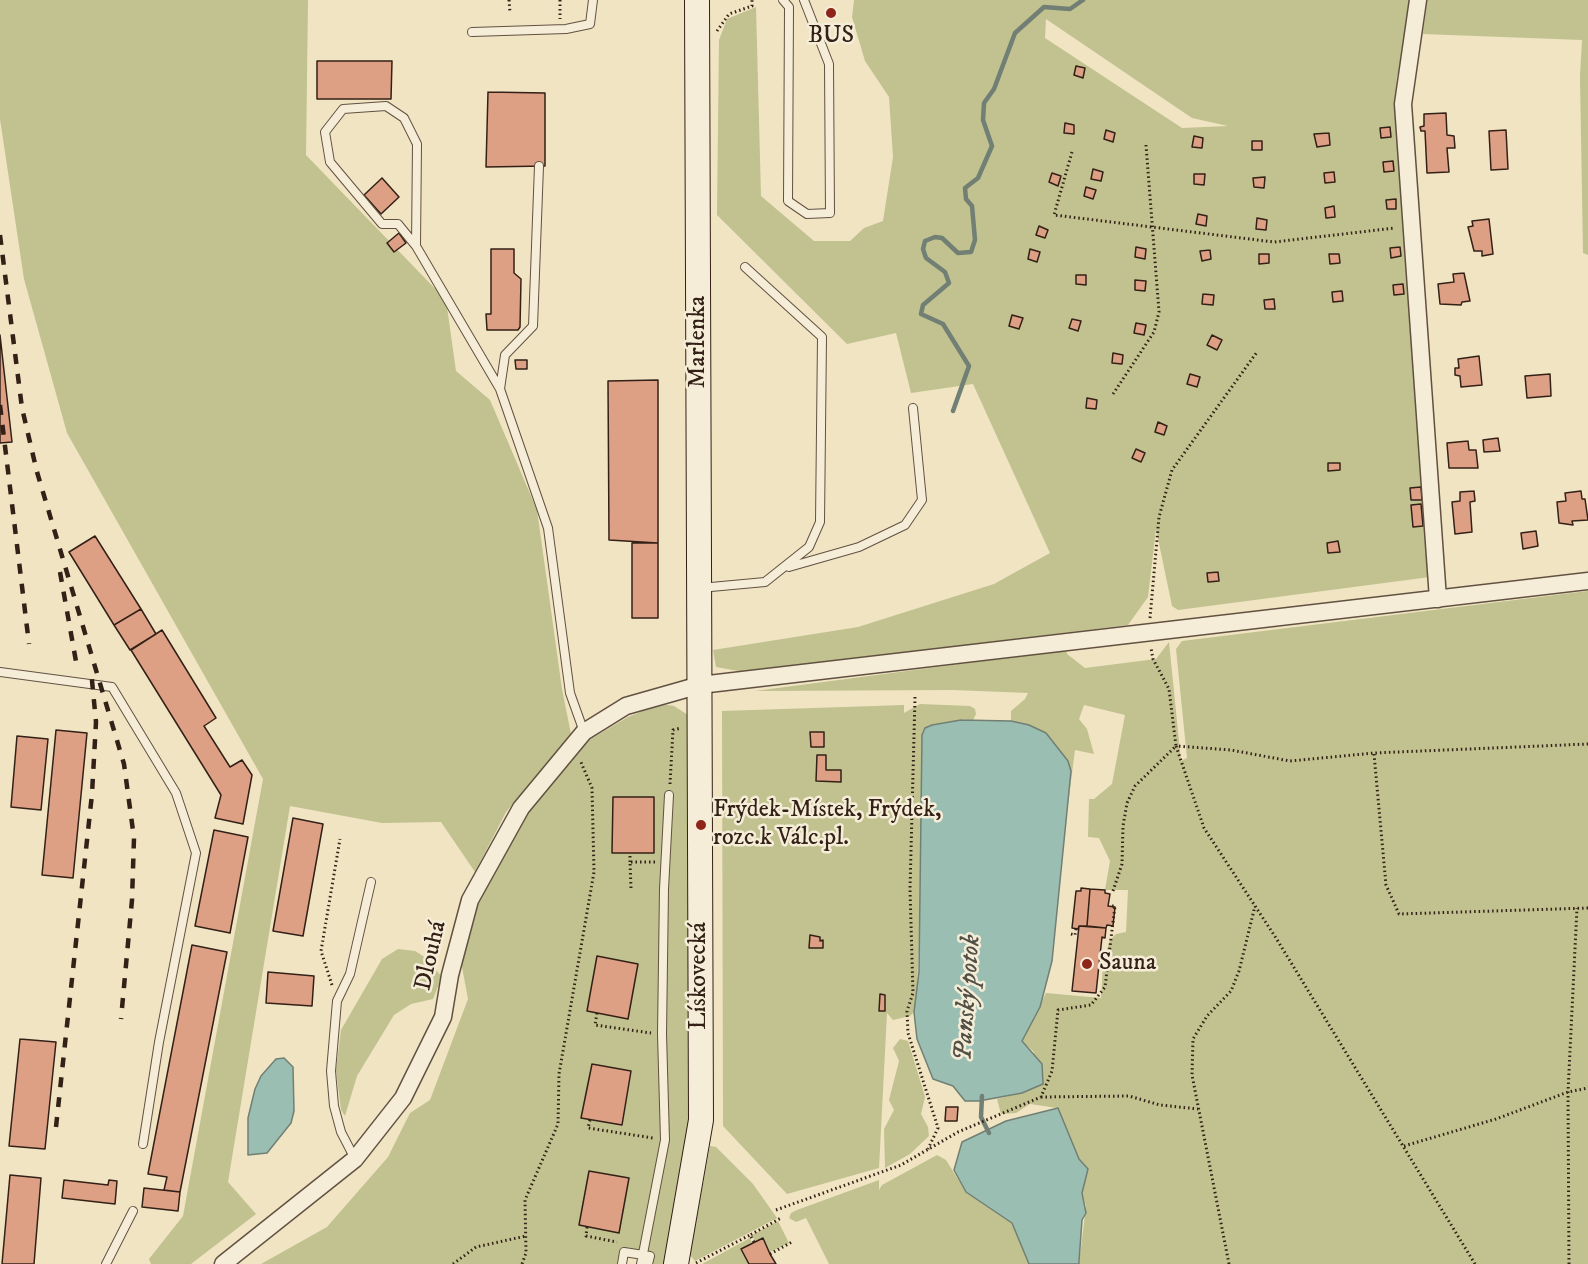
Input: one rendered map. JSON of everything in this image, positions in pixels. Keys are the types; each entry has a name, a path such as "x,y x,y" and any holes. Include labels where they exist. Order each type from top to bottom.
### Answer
{"main road":[{"name":"Marlenka","path":"697,0 700,685"},
{"name":"Lískovecká","path":"676,1264 701,1120 700,685"}],"street":[{"path":"1418,0 1403,104 1438,598"},
{"name":"Dlouhá","path":"224,1264 355,1159 403,1098 443,1017 450,975 470,900 520,808 579,738 626,706 700,685 1588,581"}],"lane":[{"path":"472,32 560,29 590,24 593,0"},
{"path":"783,0 789,7 788,201 807,214 830,213 829,64 804,0"},
{"path":"416,246 417,144 404,118 386,106 343,109 325,132 330,162 382,224 398,224 416,246 500,389 548,528 570,693 579,738"},
{"path":"500,389 505,355 533,326 539,166"},
{"path":"699,588 765,582 786,568 809,547 820,522 822,337 745,267"},
{"path":"786,568 859,547 905,525 921,500 913,408"},
{"path":"0,672 112,687 177,793 196,853 159,1042 143,1144"},
{"path":"642,1255 665,1140 662,1034 665,863 669,795"},
{"path":"355,1159 341,1132 334,1106 331,1071 337,1001 350,974 371,882"},
{"path":"105,1264 133,1211"},
{"path":"622,1264 624,1252 650,1256 648,1264"}],"path":[{"path":"509,0 510,13"},
{"path":"560,0 560,29"},
{"path":"1113,394 1154,332 1160,312 1146,145"},
{"path":"1072,152 1054,215 1274,242 1412,226"},
{"path":"1257,352 1172,470 1159,517 1148,633 1153,659 1169,689 1176,746 1204,828 1255,906 1474,1264"},
{"path":"915,697 910,889 913,993 907,1011 908,1033 938,1128 928,1150"},
{"path":"522,1264 526,1253 525,1200 558,1124 559,1074 594,872 592,788 579,738"},
{"path":"1113,891 1122,864 1123,826 1127,803 1135,786 1176,746 1231,750 1290,761 1374,753 1588,744"},
{"path":"1374,753 1386,885 1399,914 1588,908"},
{"path":"337,1001 321,951 340,839"},
{"path":"630,853 631,888"},
{"path":"630,862 665,863"},
{"path":"1041,1097 1052,1071 1058,1010 1090,1005 1105,987 1114,926 1115,906 1112,906"},
{"path":"1229,1264 1192,1076 1193,1039 1207,1016 1231,991 1239,971 1255,906"},
{"path":"1569,1264 1568,1092 1577,908"},
{"path":"1071,934 1075,935 1076,929"},
{"path":"597,1013 595,1025 662,1034"},
{"path":"1403,1147 1496,1119 1568,1092 1588,1088"},
{"path":"776,1210 901,1165 958,1132 1041,1097 1129,1096 1160,1105 1198,1109"},
{"path":"590,1120 588,1128 665,1140"},
{"path":"695,1264 781,1218"},
{"path":"587,1227 586,1236 642,1255"},
{"path":"750,1235 754,1242"},
{"path":"453,1264 476,1247 525,1236"},
{"path":"771,1254 792,1242"}],"green space":[{"path":"0,0 308,0 306,155 446,300 456,371 490,400 537,510 562,689 571,734 506,812 475,872 441,822 382,823 290,806 228,1182 256,1214 191,1264 151,1264 149,1259 183,1216 263,779 67,433 24,279 0,119"},
{"path":"854,0 1411,0 1403,66 1397,76 1395,108 1430,577 1178,610 1172,606 1156,529 1148,597 1128,625 744,672 716,667 713,650 858,627 994,584 1050,553 973,384 911,393 896,333 847,344 717,215 719,40 727,19 756,7 761,196 814,241 850,241 864,228 883,221 893,157 889,97 865,61 852,17","holes":["1046,19 1192,118 1228,126 1182,128 1045,38"]},
{"path":"1427,0 1588,0 1588,255 1583,253 1580,76 1582,40 1423,34"},
{"path":"1588,591 1588,1264 1079,1264 1086,1206 1082,1193 1088,1169 1079,1159 1057,1108 1030,1104 1016,1113 1001,1114 997,1099 1022,1093 1034,1052 1022,1041 1046,993 1101,998 1103,963 1110,940 1116,934 1126,932 1128,890 1105,890 1110,861 1099,838 1088,837 1089,799 1094,799 1112,784 1125,715 1084,705 1079,719 1087,729 1094,754 1075,750 1067,812 1071,771 1029,725 1011,721 1011,711 1025,699 1028,693 953,690 755,691 1066,650 1067,654 1085,668 1156,659 1169,642 1181,761 1187,758 1176,649 1182,641"},
{"path":"660,704 674,706 688,715 692,1089 689,1131 666,1264 648,1264 650,1256 625,1252 622,1264 261,1264 327,1227 388,1157 410,1113 430,1100 468,999 459,951 491,867 528,808 589,740 628,717"},
{"path":"920,704 970,706 975,709 976,714 973,720 961,720 922,735 923,822 917,994 914,1012 910,1016 893,1020 887,1013 879,1168 787,1194 723,1126 722,711 904,705 904,713"},
{"path":"398,949 415,951 426,958 442,977 433,999 411,1004 394,1015 357,1076 345,1116 341,1110 336,1070 341,1030 382,959"},
{"path":"900,1039 908,1041 923,1090 925,1097 921,1114 928,1127 929,1136 910,1154 885,1168 884,1129 894,1110 889,1100 899,1061 893,1048"},
{"path":"710,1146 716,1147 753,1184 777,1218 695,1261 690,1255"},
{"path":"937,1155 946,1160 966,1192 1012,1223 1029,1264 829,1264 806,1218 796,1222 789,1218 791,1213 797,1210 879,1180 879,1190 882,1185"},
{"path":"778,1221 789,1243 770,1252 763,1238 755,1242 752,1235"},
{"path":"750,1238 752,1243 741,1249 749,1264 702,1264"}],"water":[{"path":"961,720 1011,721 1029,725 1046,733 1068,761 1071,771 1052,961 1040,1007 1022,1041 1042,1064 1043,1084 1022,1093 979,1101 965,1101 953,1086 933,1079 917,1039 914,1012 919,972 922,735 925,728 932,725"},
{"path":"284,1058 293,1067 294,1111 291,1123 267,1153 248,1155 248,1118 255,1089 261,1076 276,1059"},
{"path":"1058,1108 1079,1159 1088,1169 1082,1193 1086,1213 1082,1220 1079,1264 1029,1264 1012,1223 966,1192 954,1170 962,1142 1006,1121"}],"building":[{"path":"317,61 392,61 391,99 317,99"},
{"path":"1076,66 1085,68 1083,78 1074,75"},
{"path":"488,92 545,93 545,166 486,167"},
{"path":"1446,113 1447,135 1454,136 1455,148 1447,148 1449,172 1427,173 1425,131 1421,131 1420,127 1424,126 1424,114"},
{"path":"1065,123 1074,125 1074,134 1064,133"},
{"path":"1390,127 1391,137 1381,138 1380,128"},
{"path":"1106,130 1115,133 1113,142 1104,139"},
{"path":"1506,130 1508,169 1491,170 1489,131"},
{"path":"1329,133 1330,145 1317,147 1314,134"},
{"path":"1194,136 1203,138 1202,148 1192,147"},
{"path":"1252,141 1262,141 1262,150 1252,150"},
{"path":"1393,161 1394,171 1384,172 1383,162"},
{"path":"1093,169 1103,172 1101,181 1091,179"},
{"path":"1334,172 1335,182 1325,183 1324,173"},
{"path":"1052,173 1061,176 1058,186 1049,182"},
{"path":"1194,174 1205,174 1204,185 1194,184"},
{"path":"1265,177 1264,188 1254,187 1253,178"},
{"path":"382,178 399,197 381,214 364,195"},
{"path":"1086,187 1096,190 1093,199 1084,196"},
{"path":"1396,199 1396,209 1387,209 1386,200"},
{"path":"1334,206 1335,217 1326,218 1325,208"},
{"path":"1198,214 1207,216 1206,226 1196,224"},
{"path":"1257,218 1267,220 1266,230 1256,229"},
{"path":"1489,219 1493,254 1482,256 1482,251 1474,251 1468,227 1473,226 1472,221"},
{"path":"1039,226 1048,230 1045,238 1036,235"},
{"path":"399,233 406,243 394,252 387,243"},
{"path":"1136,247 1146,249 1145,259 1135,257"},
{"path":"1400,247 1401,256 1391,258 1390,248"},
{"path":"491,249 514,249 514,273 521,279 520,327 518,330 487,330 486,314 491,314"},
{"path":"1030,249 1040,252 1037,262 1028,259"},
{"path":"1210,250 1211,259 1202,261 1200,251"},
{"path":"1259,254 1269,254 1269,263 1259,264"},
{"path":"1329,254 1339,254 1340,263 1330,264"},
{"path":"1464,273 1470,301 1462,302 1461,305 1440,304 1438,284 1454,282 1453,274"},
{"path":"1076,275 1086,275 1086,285 1076,284"},
{"path":"1135,280 1146,281 1145,291 1135,290"},
{"path":"1403,284 1404,294 1394,295 1393,285"},
{"path":"1342,291 1343,301 1333,302 1332,292"},
{"path":"1203,294 1214,295 1213,305 1202,304"},
{"path":"1274,299 1275,309 1265,309 1264,300"},
{"path":"1012,315 1023,318 1019,329 1009,326"},
{"path":"1072,319 1081,321 1078,331 1069,328"},
{"path":"1136,323 1146,325 1144,335 1134,333"},
{"path":"0,335 12,442 0,443"},
{"path":"1212,335 1222,340 1217,350 1207,345"},
{"path":"1113,353 1123,355 1122,364 1112,363"},
{"path":"1479,356 1482,385 1461,387 1460,376 1455,375 1455,368 1459,368 1458,359"},
{"path":"515,360 527,360 527,369 516,369"},
{"path":"1190,374 1200,377 1197,387 1187,384"},
{"path":"1550,374 1551,396 1527,398 1525,376"},
{"path":"658,380 658,543 609,540 608,381"},
{"path":"1087,398 1097,400 1096,409 1086,408"},
{"path":"1158,422 1167,426 1164,435 1155,432"},
{"path":"1498,438 1500,451 1484,452 1483,440"},
{"path":"1468,441 1469,450 1476,450 1478,468 1449,468 1447,443"},
{"path":"1136,449 1145,453 1141,462 1132,458"},
{"path":"1328,463 1340,463 1340,470 1328,471"},
{"path":"1421,487 1422,500 1411,500 1410,488"},
{"path":"1474,491 1475,501 1470,502 1472,532 1455,534 1452,502 1460,501 1460,492"},
{"path":"1581,491 1582,499 1585,499 1588,520 1572,521 1573,525 1559,523 1557,502 1566,501 1565,493"},
{"path":"1421,504 1423,526 1413,527 1411,505"},
{"path":"1536,531 1538,546 1523,549 1521,533"},
{"path":"95,536 141,609 114,625 69,552"},
{"path":"1338,541 1340,552 1328,553 1327,543"},
{"path":"632,543 658,543 658,618 632,618"},
{"path":"1218,572 1219,581 1208,582 1207,573"},
{"path":"141,609 156,634 130,650 114,625"},
{"path":"162,630 216,718 204,726 230,767 242,760 252,775 243,824 215,818 221,795 131,650"},
{"path":"56,730 87,733 73,878 42,875"},
{"path":"810,732 824,732 824,747 811,747"},
{"path":"17,736 48,739 41,810 11,807"},
{"path":"817,755 826,755 826,770 841,770 841,782 816,781"},
{"path":"613,797 654,797 654,853 612,853"},
{"path":"293,818 323,824 303,936 273,931"},
{"path":"214,830 248,837 230,933 195,926"},
{"path":"1081,888 1090,889 1087,926 1079,926 1078,929 1072,928 1076,891 1081,891"},
{"path":"1090,889 1105,890 1105,893 1110,894 1108,906 1115,907 1113,926 1107,925 1106,928 1087,926"},
{"name":"Sauna","path":"1079,926 1106,928 1105,938 1102,937 1096,993 1072,991"},
{"path":"810,935 820,937 820,941 823,940 823,948 809,948"},
{"path":"192,945 227,952 180,1192 164,1190 167,1177 148,1174"},
{"path":"597,956 638,964 628,1019 587,1011"},
{"path":"268,972 314,976 312,1006 266,1003"},
{"path":"880,994 885,995 885,1011 879,1011"},
{"path":"20,1039 56,1042 45,1149 9,1146"},
{"path":"592,1064 631,1071 622,1125 581,1118"},
{"path":"946,1107 958,1107 957,1121 945,1121"},
{"path":"589,1171 629,1178 619,1233 579,1225"},
{"path":"10,1175 41,1178 34,1264 2,1264"},
{"path":"64,1180 108,1185 109,1180 117,1181 115,1204 62,1198"},
{"path":"144,1188 180,1192 178,1211 142,1207"},
{"path":"763,1238 776,1264 749,1264 741,1249"}],"waterway":[{"name":"Panský potok","path":"953,411 969,366 943,324 921,314 923,305 949,283 945,272 926,258 923,249 925,241 935,237 942,238 958,253 971,252 975,240 972,206 966,199 965,188 978,178 992,146 983,120 984,103 994,89 1015,33 1044,7 1070,9 1083,0"},
{"name":"Panský potok","path":"982,1096 981,1117 989,1133"}],"railway":[{"path":"0,235 22,408 37,472 124,764 134,838 132,900 121,1019"},
{"path":"0,405 29,644"},
{"path":"60,572 77,667"},
{"path":"56,1127 92,794 96,722 91,670"}],"place":[{"name":"BUS","path":"831,13"},
{"name":"Frýdek-Místek, Frýdek, rozc.k Válc.pl.","path":"701,825"},
{"name":"Sauna","path":"1087,964"}]}
